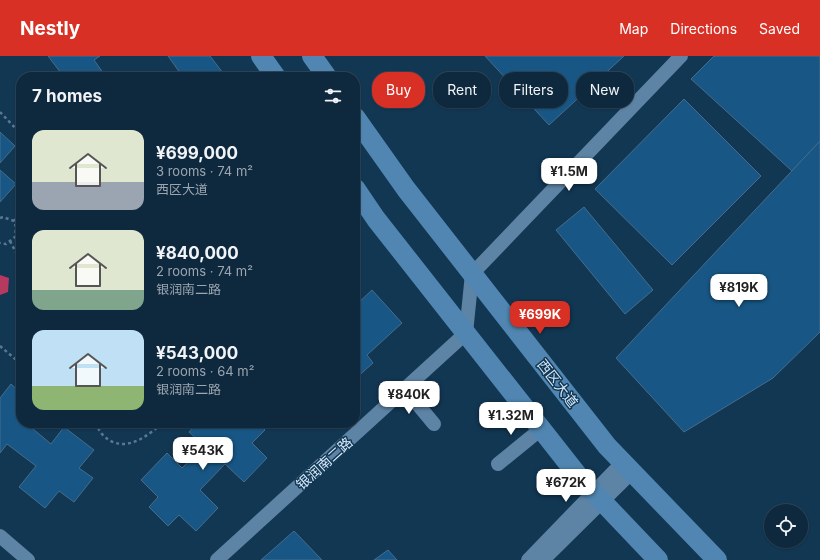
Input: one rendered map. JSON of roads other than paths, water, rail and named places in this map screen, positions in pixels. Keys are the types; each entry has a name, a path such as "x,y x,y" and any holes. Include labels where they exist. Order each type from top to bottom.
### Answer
{"main road":[{"path":"261,56 272,72"},
{"path":"312,56 323,72"},
{"name":"西区大道","path":"360,124 406,189 607,446 717,560"},
{"path":"360,195 376,219 579,477 658,560"}],"street":[{"path":"466,333 472,274 681,56"},
{"name":"银润南二路","path":"217,560 466,333"},
{"path":"405,389 434,424"},
{"path":"498,464 541,429"},
{"path":"542,560 627,467"},
{"path":"528,560 598,497"},
{"path":"0,536 28,560"}]}
